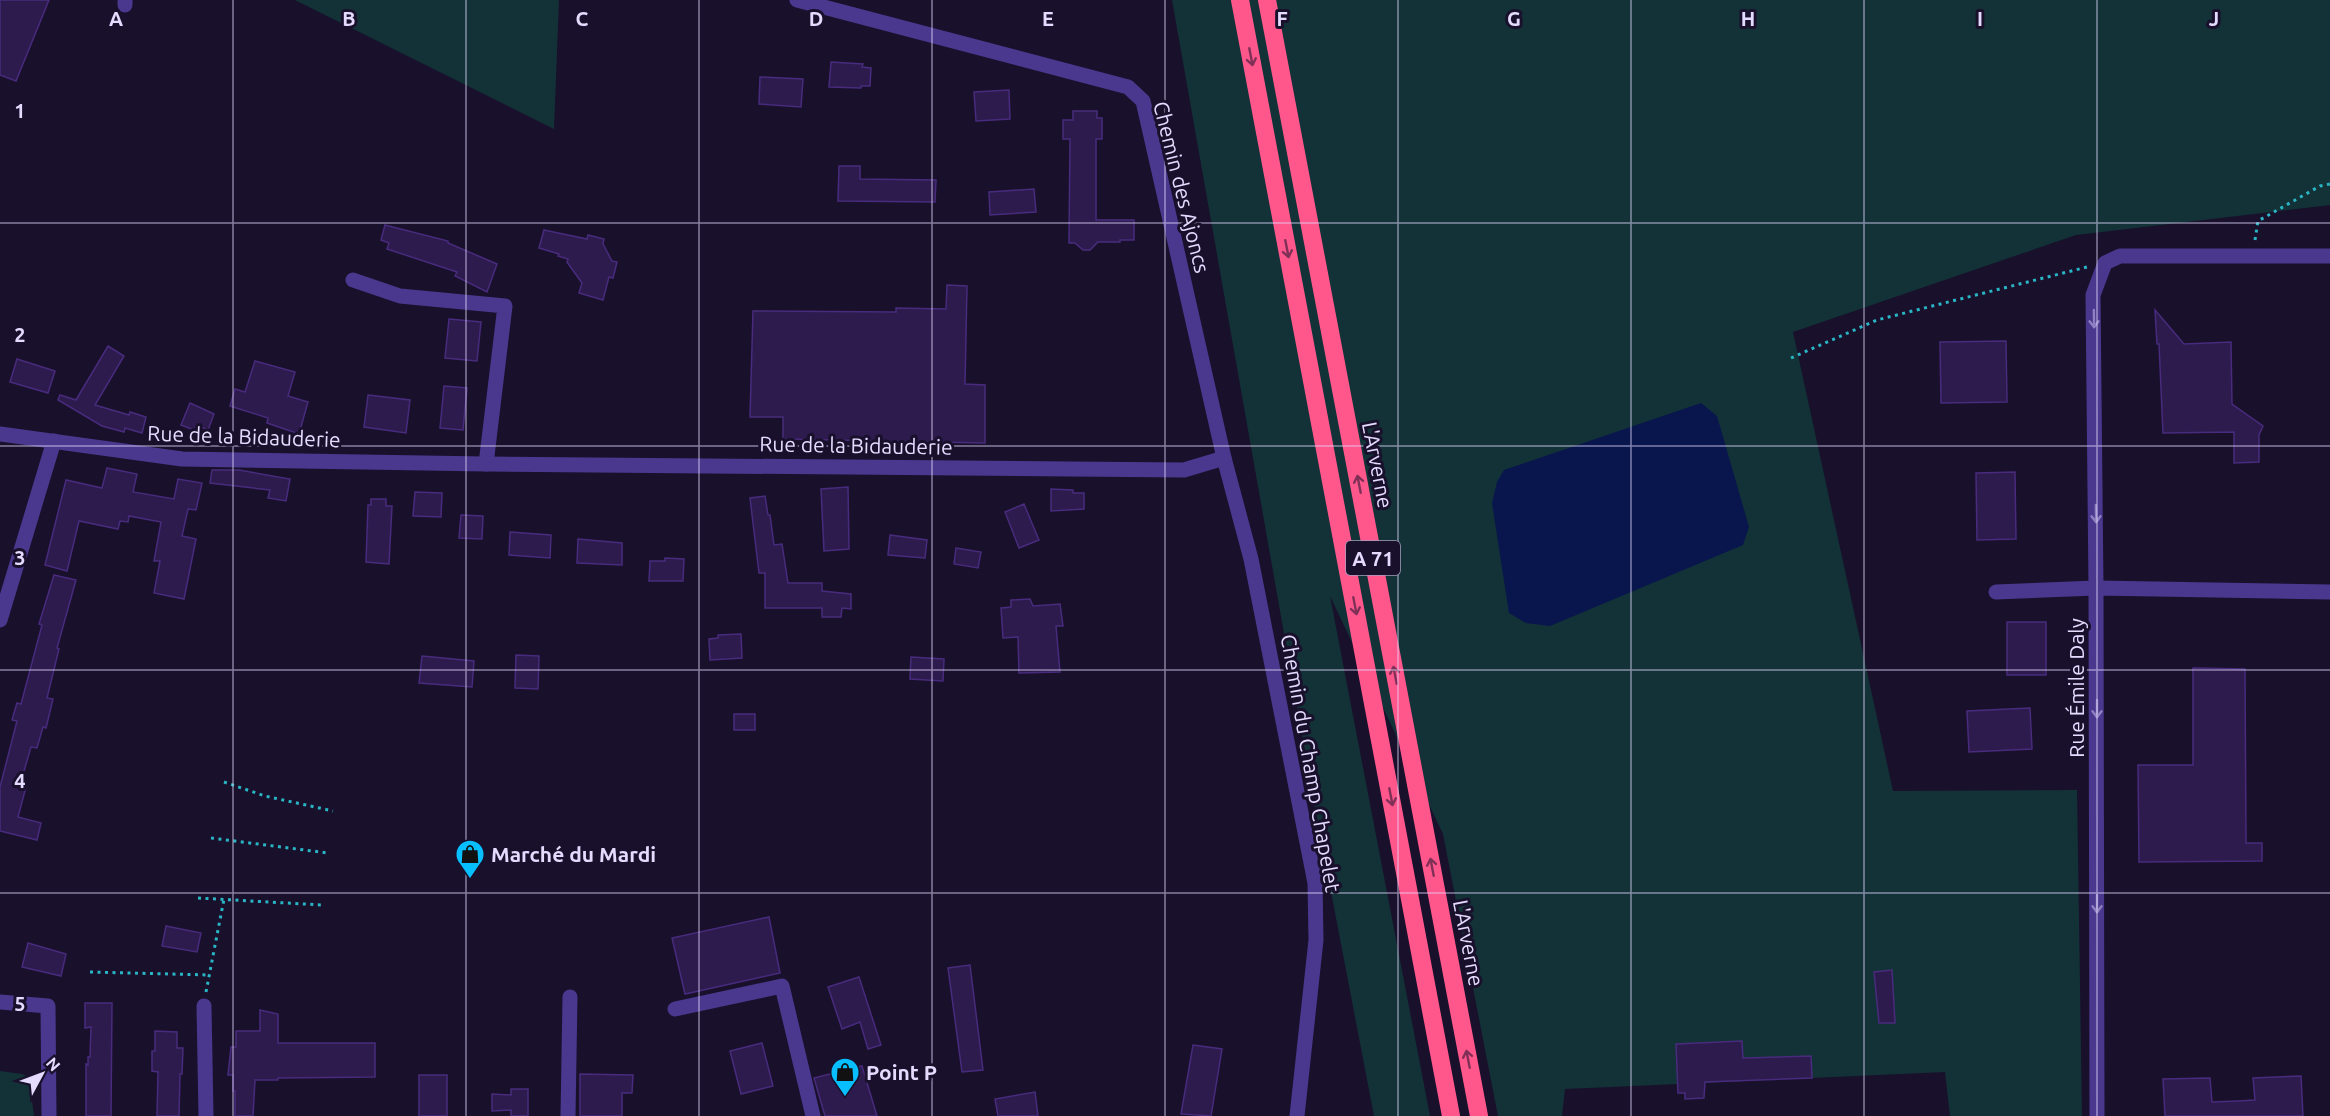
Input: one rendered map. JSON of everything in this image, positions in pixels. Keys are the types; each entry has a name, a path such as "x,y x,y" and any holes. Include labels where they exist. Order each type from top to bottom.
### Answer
{"highway":[{"name":"A 71","path":"1240,0 1451,1116"},
{"name":"L'Arverne","path":"1267,0 1479,1116"}],"street":[{"name":"Chemin des Ajoncs","path":"797,0 1128,87 1143,101 1224,458"},
{"path":"2105,263 2120,256 2330,256"},
{"name":"Rue Émile Daly","path":"2097,1116 2094,295 2105,263"},
{"path":"353,280 400,296 505,306 486,464"},
{"name":"Rue de la Bidauderie","path":"0,434 182,459 1184,470 1224,458"},
{"path":"0,620 54,441"},
{"name":"Chemin du Champ Chapelet","path":"1224,458 1251,559 1315,883 1316,940 1297,1116"},
{"path":"1996,592 2096,588 2330,592"},
{"path":"675,1009 782,986 813,1116"},
{"path":"568,1116 570,997"},
{"path":"0,1002 48,1006 49,1116"},
{"path":"204,1006 206,1116"}],"path":[{"path":"2252,255 2258,221 2320,186 2330,184"},
{"path":"1791,358 1877,320 2105,263"},
{"path":"224,782 265,796 333,811"},
{"path":"211,838 328,853"},
{"path":"198,898 322,905"},
{"path":"204,1006 224,900"},
{"path":"90,972 210,975"}],"green space":[{"path":"295,0 559,0 554,129"},
{"path":"1172,0 2330,0 2330,205 2076,235 1793,332 1893,791 2077,790 2082,1116 1950,1116 1945,1072 1565,1089 1562,1116 1498,1116 1443,834 1330,596 1430,1116 1374,1116 1314,803"},
{"path":"0,1071 29,1077 34,1116 0,1116"}],"shaded area":[{"path":"1701,403 1717,416 1749,527 1743,545 1550,626 1526,623 1509,613 1492,503 1497,482 1504,470"}],"building":[{"path":"0,0 49,0 16,81 0,75"},
{"path":"831,62 863,64 862,67 871,68 870,86 829,87"},
{"path":"760,77 803,79 801,107 759,104"},
{"path":"1009,90 1010,119 976,121 974,92"},
{"path":"1073,111 1097,111 1097,118 1102,118 1102,139 1096,139 1096,220 1134,220 1134,240 1098,242 1090,250 1083,250 1075,243 1069,243 1070,139 1063,139 1063,120 1073,120"},
{"path":"839,166 860,166 860,179 936,180 935,202 838,201"},
{"path":"1034,189 1036,212 990,215 989,192"},
{"path":"385,225 448,241 448,243 497,264 487,292 455,276 457,272 387,249 389,243 381,240"},
{"path":"544,230 587,239 588,235 604,239 603,244 612,261 617,262 613,278 609,277 603,300 579,293 582,283 567,262 568,259 539,248"},
{"path":"947,285 967,286 965,384 985,385 985,443 783,439 783,417 750,417 753,311 896,312 896,308 946,309"},
{"path":"2155,310 2184,344 2231,342 2232,404 2263,426 2259,435 2259,462 2234,463 2234,432 2163,433"},
{"path":"449,319 481,322 477,361 445,358"},
{"path":"2006,341 2007,402 1941,403 1940,342"},
{"path":"108,346 124,356 95,405 129,415 130,412 146,417 142,433 125,428 124,432 102,426 58,400 60,395 76,400"},
{"path":"17,359 55,371 48,393 10,382"},
{"path":"255,361 295,372 288,396 308,402 299,434 267,423 268,418 230,406 235,389 245,392"},
{"path":"444,386 467,388 463,430 440,428"},
{"path":"368,395 410,400 406,433 364,427"},
{"path":"190,403 214,414 208,430 196,425 194,430 181,425"},
{"path":"107,468 137,474 133,492 174,499 178,479 202,483 196,510 188,509 182,536 196,539 184,599 154,593 160,561 154,561 161,522 129,516 128,522 120,521 118,529 79,521 67,571 45,565 66,480 102,488"},
{"path":"212,470 239,470 290,479 286,501 268,498 270,490 210,483"},
{"path":"2015,472 2016,539 1977,540 1976,473"},
{"path":"848,487 849,549 824,551 821,489"},
{"path":"1051,489 1084,493 1084,509 1051,511"},
{"path":"415,492 442,493 441,517 413,516"},
{"path":"765,496 774,545 782,544 788,583 822,583 822,591 851,594 851,609 842,608 841,617 822,617 822,608 765,608 765,573 759,573 750,498"},
{"path":"371,499 386,499 386,506 392,506 389,564 366,562 368,505 371,505"},
{"path":"1024,504 1039,540 1019,548 1005,512"},
{"path":"461,515 483,516 482,539 459,538"},
{"path":"510,532 551,535 550,558 509,555"},
{"path":"890,535 927,540 925,558 888,555"},
{"path":"578,539 622,543 622,565 577,563"},
{"path":"956,548 981,552 978,568 954,564"},
{"path":"665,558 684,559 683,581 649,581 650,561 665,561"},
{"path":"54,575 76,580 57,648 59,649 47,698 53,699 46,728 43,727 37,748 31,747 20,785 26,787 18,817 41,823 37,840 0,831 0,787 17,721 12,720 17,703 21,704 42,625 39,624"},
{"path":"1030,599 1033,606 1060,604 1063,626 1056,626 1060,672 1019,673 1018,637 1003,638 1001,608 1011,607 1011,600"},
{"path":"2007,622 2046,622 2046,675 2007,675"},
{"path":"741,634 742,658 710,660 709,639 718,638 718,635"},
{"path":"516,655 539,656 538,689 515,688"},
{"path":"422,656 474,661 472,687 419,683"},
{"path":"911,657 944,659 943,681 910,679"},
{"path":"2193,668 2245,669 2246,843 2262,843 2262,861 2139,862 2138,765 2193,765"},
{"path":"2030,708 2032,749 1969,752 1967,711"},
{"path":"734,714 755,714 755,730 734,730"},
{"path":"769,917 780,973 685,994 672,938"},
{"path":"166,926 201,933 197,952 162,946"},
{"path":"28,943 66,954 61,976 22,967"},
{"path":"970,965 983,1070 962,1072 948,968"},
{"path":"1892,970 1895,1023 1879,1023 1874,972"},
{"path":"859,977 881,1045 868,1049 860,1022 842,1029 828,987"},
{"path":"85,1003 112,1003 111,1116 86,1116 86,1064 88,1065 88,1057 90,1057 91,1027 85,1028"},
{"path":"260,1010 278,1014 278,1043 375,1043 375,1077 255,1080 253,1116 235,1116 233,1075 228,1075 231,1047 236,1047 236,1031 260,1031"},
{"path":"155,1031 177,1032 177,1048 183,1048 179,1116 157,1116 158,1072 152,1071"},
{"path":"1742,1041 1743,1058 1811,1056 1812,1078 1705,1082 1704,1098 1685,1099 1685,1093 1678,1093 1676,1044"},
{"path":"762,1043 773,1086 741,1094 730,1051"},
{"path":"1193,1045 1222,1049 1211,1116 1181,1114"},
{"name":"Point P","path":"862,1066 877,1116 825,1116 814,1078"},
{"path":"580,1074 633,1075 632,1093 622,1093 622,1116 580,1116"},
{"path":"419,1075 447,1075 447,1116 419,1116"},
{"path":"2301,1076 2303,1116 2165,1116 2163,1079 2210,1078 2212,1102 2255,1100 2253,1078"},
{"path":"511,1089 528,1089 528,1116 511,1116 511,1110 492,1111 492,1094 511,1095"},
{"path":"1035,1092 1038,1116 998,1116 995,1099"}],"place":[{"name":"Marché du Mardi","path":"470,880"},
{"name":"Point P","path":"845,1098"}]}
